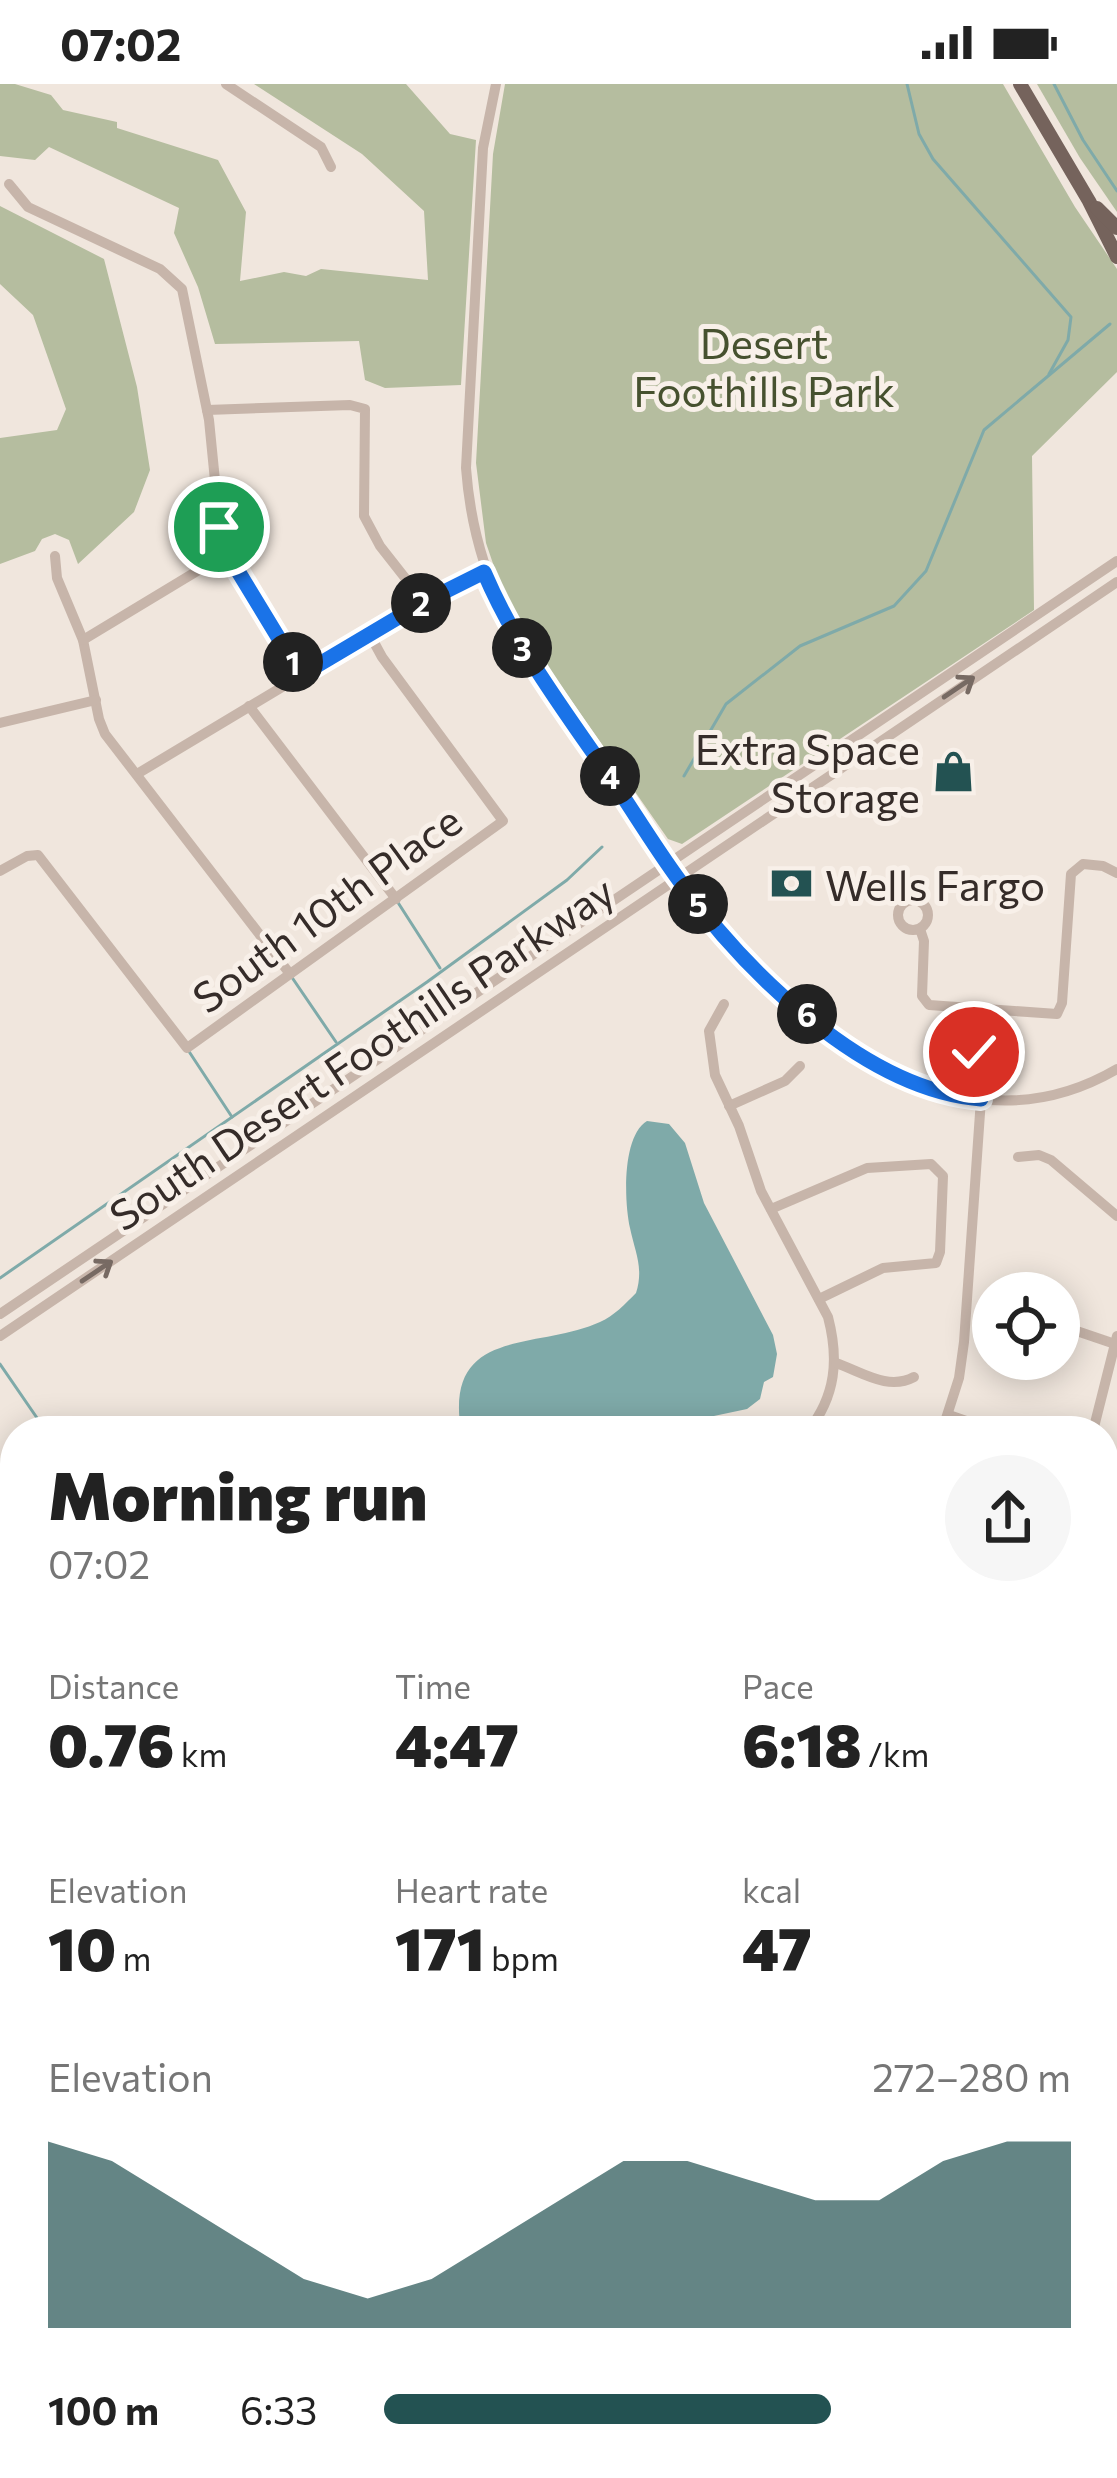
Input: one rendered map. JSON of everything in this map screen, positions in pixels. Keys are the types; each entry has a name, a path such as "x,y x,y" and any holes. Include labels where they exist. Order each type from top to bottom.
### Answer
{"main road":[{"path":"1020,84 1117,257"},
{"path":"1089,201 1117,228"}],"street":[{"path":"226,84 320,146 331,167"},
{"path":"496,84 483,148 466,468 484,572 524,650 678,879 748,962 810,1017 876,1065 931,1090 981,1099 1028,1100 1082,1086 1117,1069"},
{"path":"9,184 28,207 174,279 187,300 207,410 219,527 227,553 301,675"},
{"path":"207,410 350,405 365,409 364,516 380,546 424,602"},
{"path":"82,640 227,553"},
{"path":"55,556 57,578 82,640 105,734 290,974"},
{"name":"South Desert Foothills Parkway","path":"0,1314 1117,561"},
{"path":"137,774 424,602 484,572"},
{"name":"South Desert Foothills Parkway","path":"0,1336 1117,581"},
{"name":"South 10th Place","path":"0,871 38,855 187,1048 502,821 370,635"},
{"path":"0,723 96,700"},
{"path":"249,706 396,899"},
{"path":"920,929 924,1001 1058,1014 1071,874 1077,865 1103,866 1117,873"},
{"path":"724,1004 709,1031 715,1075 761,1191 828,1317 836,1363 820,1416"},
{"path":"952,1416 964,1342 981,1099 971,1063 987,1044 990,1010"},
{"path":"981,1099 1001,1065 1001,1053 987,1044"},
{"path":"729,1106 785,1081 800,1066"},
{"path":"1018,1157 1040,1155 1051,1160 1117,1216"},
{"path":"772,1209 867,1168 918,1163 939,1168 943,1189 936,1263 884,1268 819,1299"},
{"path":"202,1177 214,1192"},
{"path":"1080,1331 1116,1340 1097,1416"},
{"path":"836,1363 883,1382 901,1384 914,1377"}],"green space":[{"path":"0,84 51,95 63,110 117,122 117,128 218,160 246,212 240,281 284,272 306,276 321,269 428,280 424,211 362,154 254,84 406,84 450,134 476,140 461,385 385,388 365,380 359,341 215,344 198,287 174,233 179,208 49,147 35,160 0,156"},
{"name":"Desert Foothills Park","path":"505,84 1003,84 1117,269 1117,372 1032,456 1034,610 682,844 668,839 525,634 486,543 476,463 493,154"},
{"path":"1037,84 1117,84 1117,212 1080,158"},
{"path":"0,206 104,259 137,387 150,470 134,512 78,564 69,540 55,534 42,539 35,551 0,564 0,438 57,430 66,409 33,315 0,284"}],"water":[{"path":"647,1121 669,1124 685,1143 704,1203 773,1335 777,1354 773,1377 764,1382 760,1399 747,1409 714,1416 461,1416 467,1373 481,1358 500,1348 600,1322 636,1293 639,1268 626,1186 629,1154"}],"waterway":[{"path":"907,84 919,134 933,159 1071,317 1068,340 1049,374"},
{"path":"1054,84 1117,191"},
{"path":"684,776 726,704 800,646 894,606 926,571 984,430 1110,324"},
{"path":"0,1278 427,982 567,880 602,847"},
{"path":"397,901 440,968"},
{"path":"291,976 336,1042"},
{"path":"188,1050 232,1117"},
{"path":"0,1364 36,1416"}],"place":[{"name":"Extra Space Storage","path":"954,772"},
{"name":"Wells Fargo","path":"791,884"}],"route":[{"path":"219,527 227,553 301,675 484,572 524,650 678,879 748,962 852,1049 896,1076 931,1090 981,1099 971,1063 974,1052"}]}
